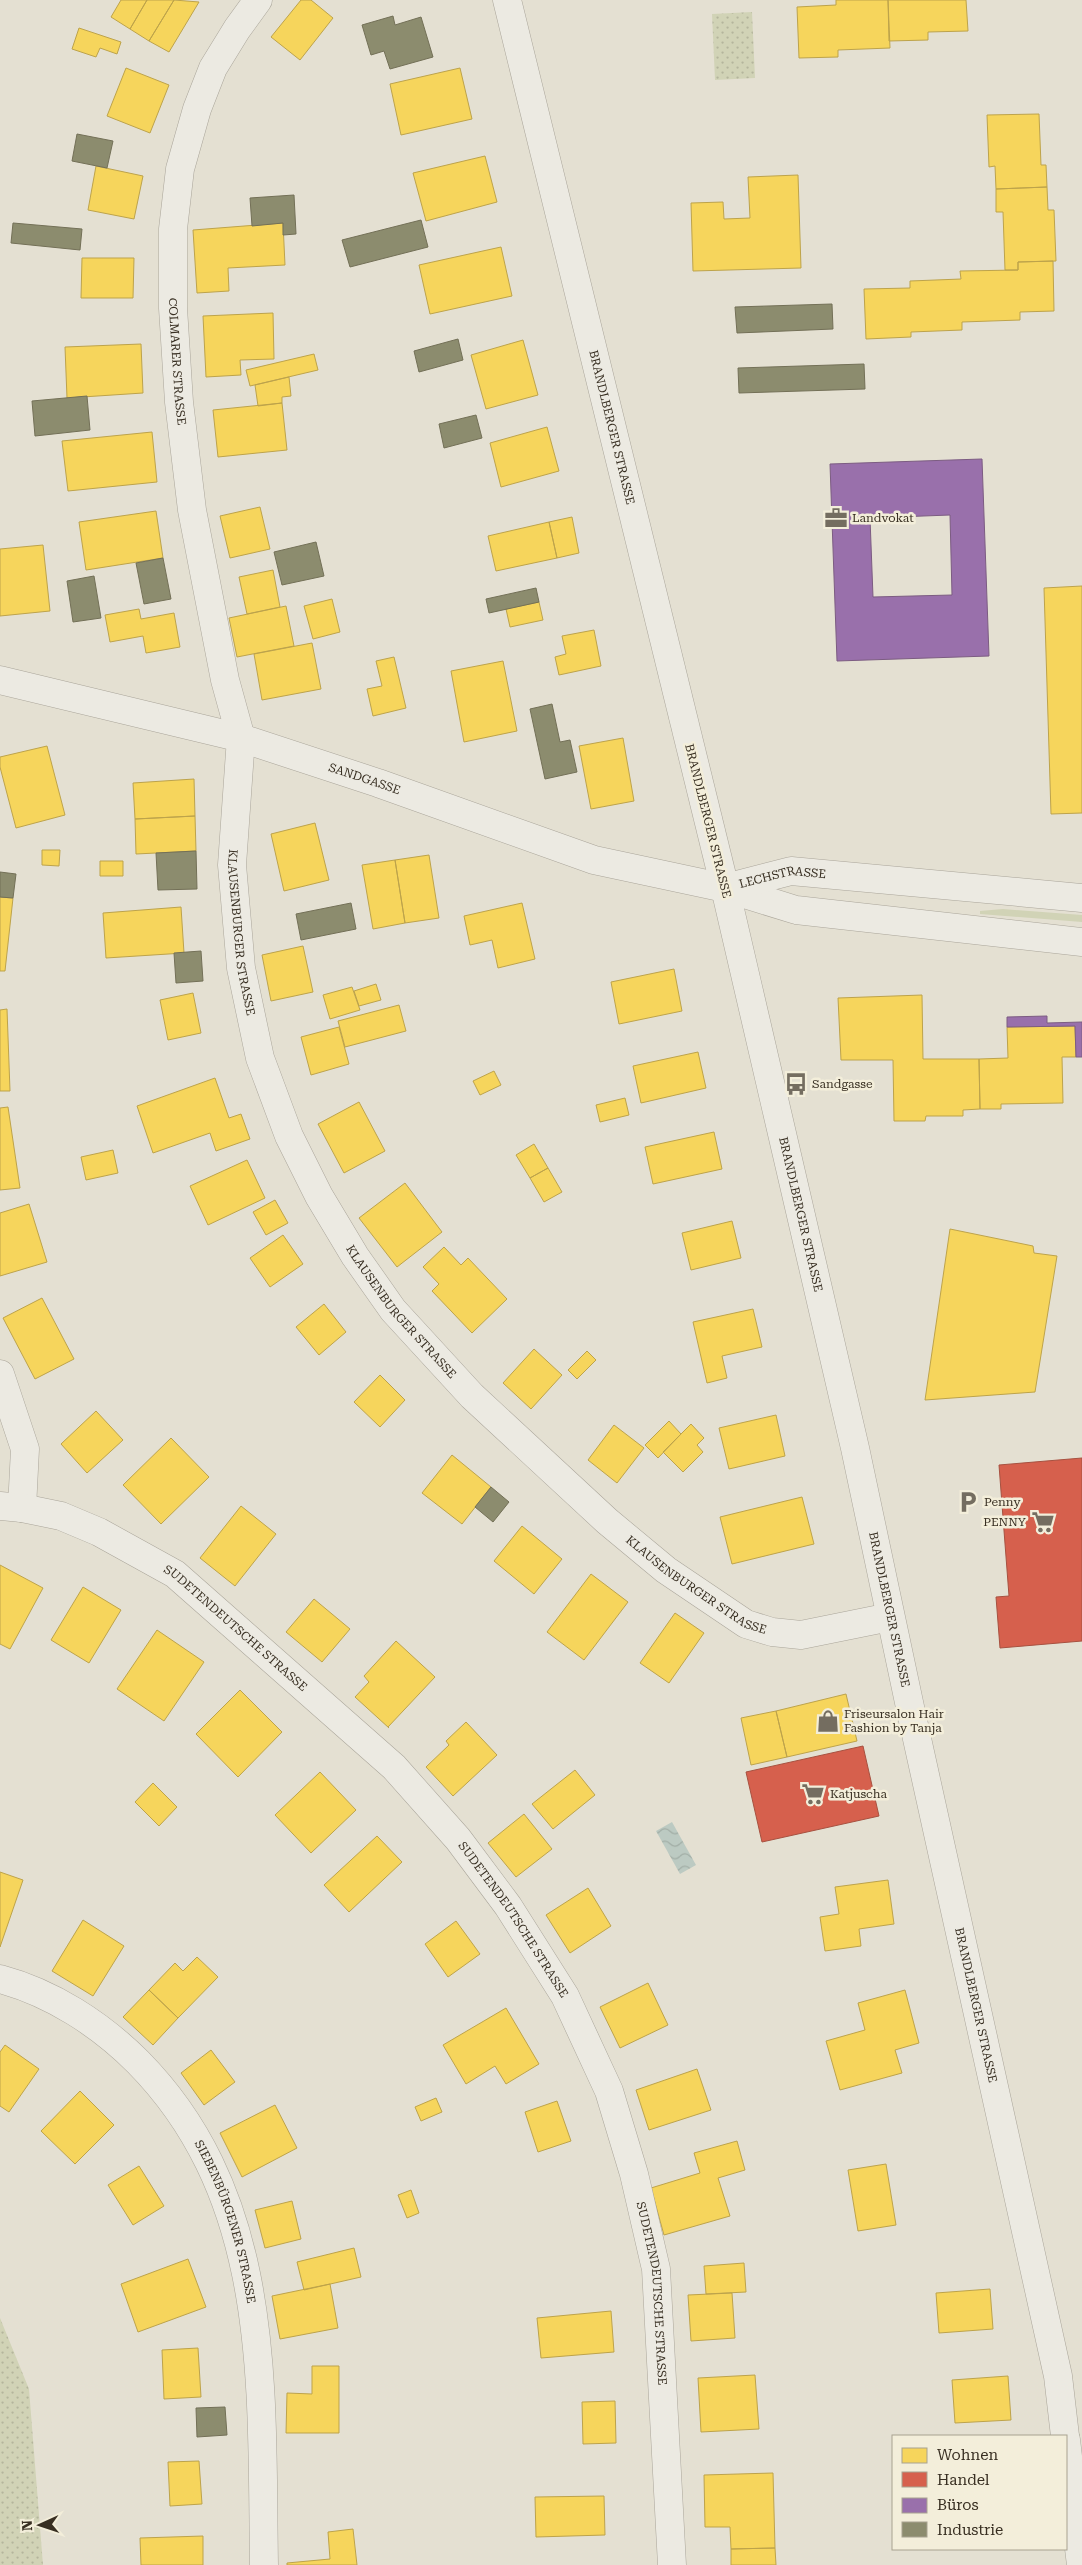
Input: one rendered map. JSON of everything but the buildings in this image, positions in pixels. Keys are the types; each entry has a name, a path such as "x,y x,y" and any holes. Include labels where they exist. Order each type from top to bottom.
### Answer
{"street":[{"name":"COLMARER STRASSE","path":"241,738 225,680 192,510 176,364 172,229 180,169 197,109 213,68 237,29 258,0"},
{"name":"BRANDLBERGER STRASSE","path":"507,0 725,888 853,1438 890,1617 1058,2376 1066,2435"},
{"name":"SANDGASSE","path":"0,680 241,738 378,783 594,860 725,888"},
{"name":"KLAUSENBURGER STRASSE","path":"241,738 232,865 241,968 260,1058 289,1136 319,1196 355,1256 394,1310 472,1396 607,1521 666,1570 746,1624 772,1632 801,1635 890,1617"},
{"name":"LECHSTRASSE","path":"725,888 790,871 1082,898"},
{"name":"LECHSTRASSE","path":"725,888 796,910 1082,942"},
{"path":"0,1374 25,1450 11,1507"},
{"name":"SUDETENDEUTSCHE STRASSE","path":"11,1507 61,1516 76,1522 176,1574 394,1767 458,1839 508,1906 566,1996 609,2091 634,2174 656,2269 672,2565"},
{"name":"SIEBENBÜRGENER STRASSE","path":"0,1979 61,2003 114,2039 158,2082 192,2133 221,2185 239,2242 251,2296 260,2370 264,2565"},
{"name":"BRANDLBERGER STRASSE","path":"1067,2446 1081,2565"}],"green space":[{"path":"752,12 755,78 715,80 712,14"},
{"path":"1003,909 1082,915 1082,922 980,914 980,911"},
{"path":"0,2318 29,2389 43,2565 0,2565"}],"water":[{"path":"672,1822 696,1865 680,1874 656,1831"}],"place":[{"name":"Landvokat","path":"836,518"},
{"name":"Sandgasse","path":"796,1084"},
{"name":"Penny","path":"968,1502"},
{"name":"PENNY","path":"1043,1522"},
{"name":"Friseursalon Hair Fashion by Tanja","path":"828,1721"},
{"name":"Katjuscha","path":"813,1794"}]}
